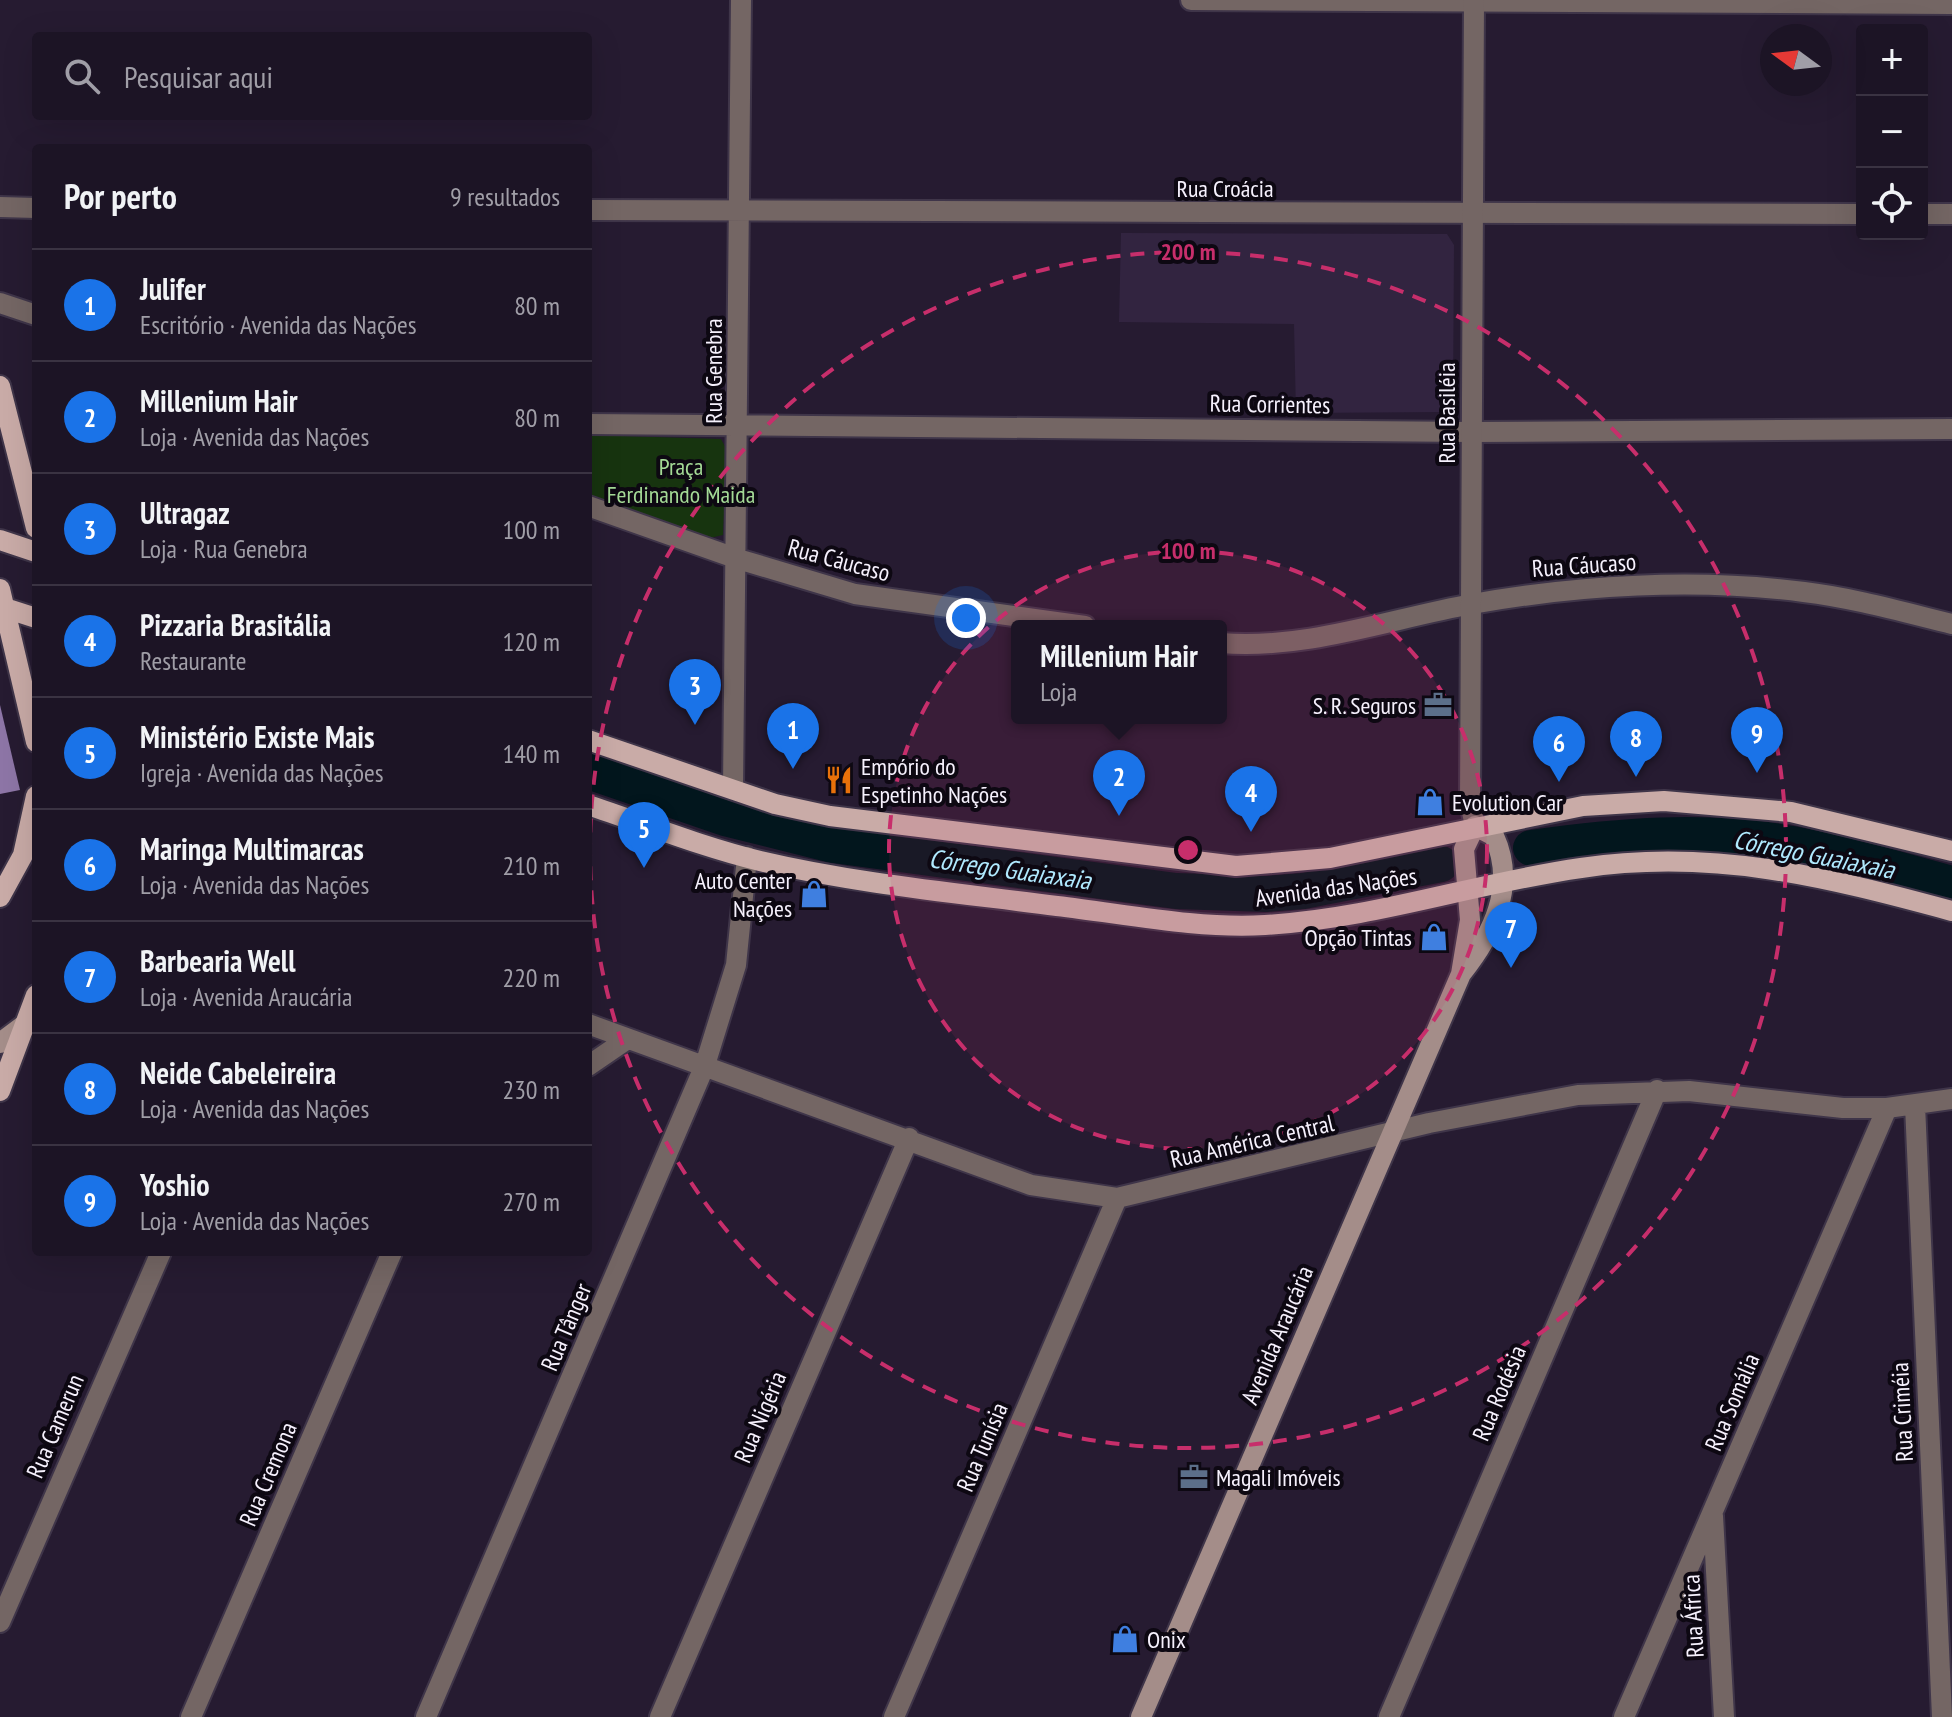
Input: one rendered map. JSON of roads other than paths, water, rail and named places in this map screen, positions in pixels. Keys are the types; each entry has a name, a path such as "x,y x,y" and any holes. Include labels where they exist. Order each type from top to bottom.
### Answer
{"main road":[{"path":"0,386 32,512"},
{"path":"0,540 32,551"},
{"path":"2,601 32,616"},
{"path":"2,601 32,725"},
{"name":"Avenida das Nações","path":"592,741 795,809 860,821 1236,866 1330,858 1475,826 1607,804 1694,802 1760,807 1830,819 1952,851"},
{"name":"Avenida das Nações","path":"592,806 747,857 866,881 1230,925 1340,917 1470,891 1503,864 1583,867 1704,861 1819,875 1952,911"},
{"path":"0,897 23,855 32,814"},
{"path":"1475,826 1494,836 1503,864"},
{"name":"Avenida Araucária","path":"1461,974 1470,920 1465,859 1475,826"},
{"name":"Avenida Araucária","path":"1141,1717 1461,974 1483,942 1503,864"},
{"path":"0,1091 32,1005"},
{"path":"0,1043 24,1025"}],"street":[{"name":"Rua Genebra","path":"733,789 738,559 741,0"},
{"path":"1191,0 1952,4"},
{"name":"Rua Basiléia","path":"1474,1 1470,803 1475,826"},
{"path":"0,207 32,208"},
{"name":"Rua Croácia","path":"592,210 1856,214"},
{"path":"1928,214 1952,214"},
{"path":"0,303 32,314"},
{"name":"Rua Corrientes","path":"592,424 1472,432 1952,429"},
{"name":"Rua Cáucaso","path":"592,507 738,559 891,601 1038,620"},
{"name":"Rua Cáucaso","path":"1227,643 1314,638 1471,604 1595,587 1766,589 1872,604 1952,624"},
{"name":"Rua Tânger","path":"426,1717 705,1065 736,965 747,857"},
{"name":"Rua América Central","path":"592,1026 909,1138 1031,1185 1117,1198 1524,1104 1578,1095 1657,1090 1843,1108 1887,1108 1952,1099"},
{"path":"592,1063 626,1040"},
{"name":"Rua Rodésia","path":"1389,1717 1657,1090"},
{"name":"Rua Criméia","path":"1915,1105 1942,1717"},
{"name":"Rua Somália","path":"1624,1717 1887,1108"},
{"name":"Rua Nigéria","path":"660,1717 909,1138"},
{"name":"Rua Tunísia","path":"894,1717 1117,1198"},
{"name":"Rua Camerun","path":"0,1622 159,1256"},
{"name":"Rua Cremona","path":"191,1717 390,1256"},
{"name":"Rua África","path":"1712,1512 1724,1717"}],"waterway":[{"name":"Córrego Guaiaxaia","path":"592,772 725,818 833,845 1176,891 1266,894 1303,891 1441,864"},
{"name":"Córrego Guaiaxaia","path":"1531,848 1629,837 1727,836 1812,848 1952,884"}],"place":[{"name":"S. R. Seguros","path":"1438,705"},
{"name":"Ultragaz","path":"695,725"},
{"name":"Julifer","path":"793,769"},
{"name":"Yoshio","path":"1757,773"},
{"name":"Neide Cabeleireira","path":"1636,777"},
{"name":"Empório do Espetinho Nações","path":"839,780"},
{"name":"Maringa Multimarcas","path":"1559,782"},
{"name":"Evolution Car","path":"1430,802"},
{"name":"Millenium Hair","path":"1119,816"},
{"name":"Pizzaria Brasitália","path":"1251,832"},
{"name":"Ministério Existe Mais","path":"644,868"},
{"name":"Auto Center Nações","path":"814,894"},
{"name":"Opção Tintas","path":"1434,937"},
{"name":"Barbearia Well","path":"1511,968"},
{"name":"Magali Imóveis","path":"1194,1477"},
{"name":"Onix","path":"1125,1639"}],"park label":[{"name":"Praça Ferdinando Maida","path":"681,480"}]}
